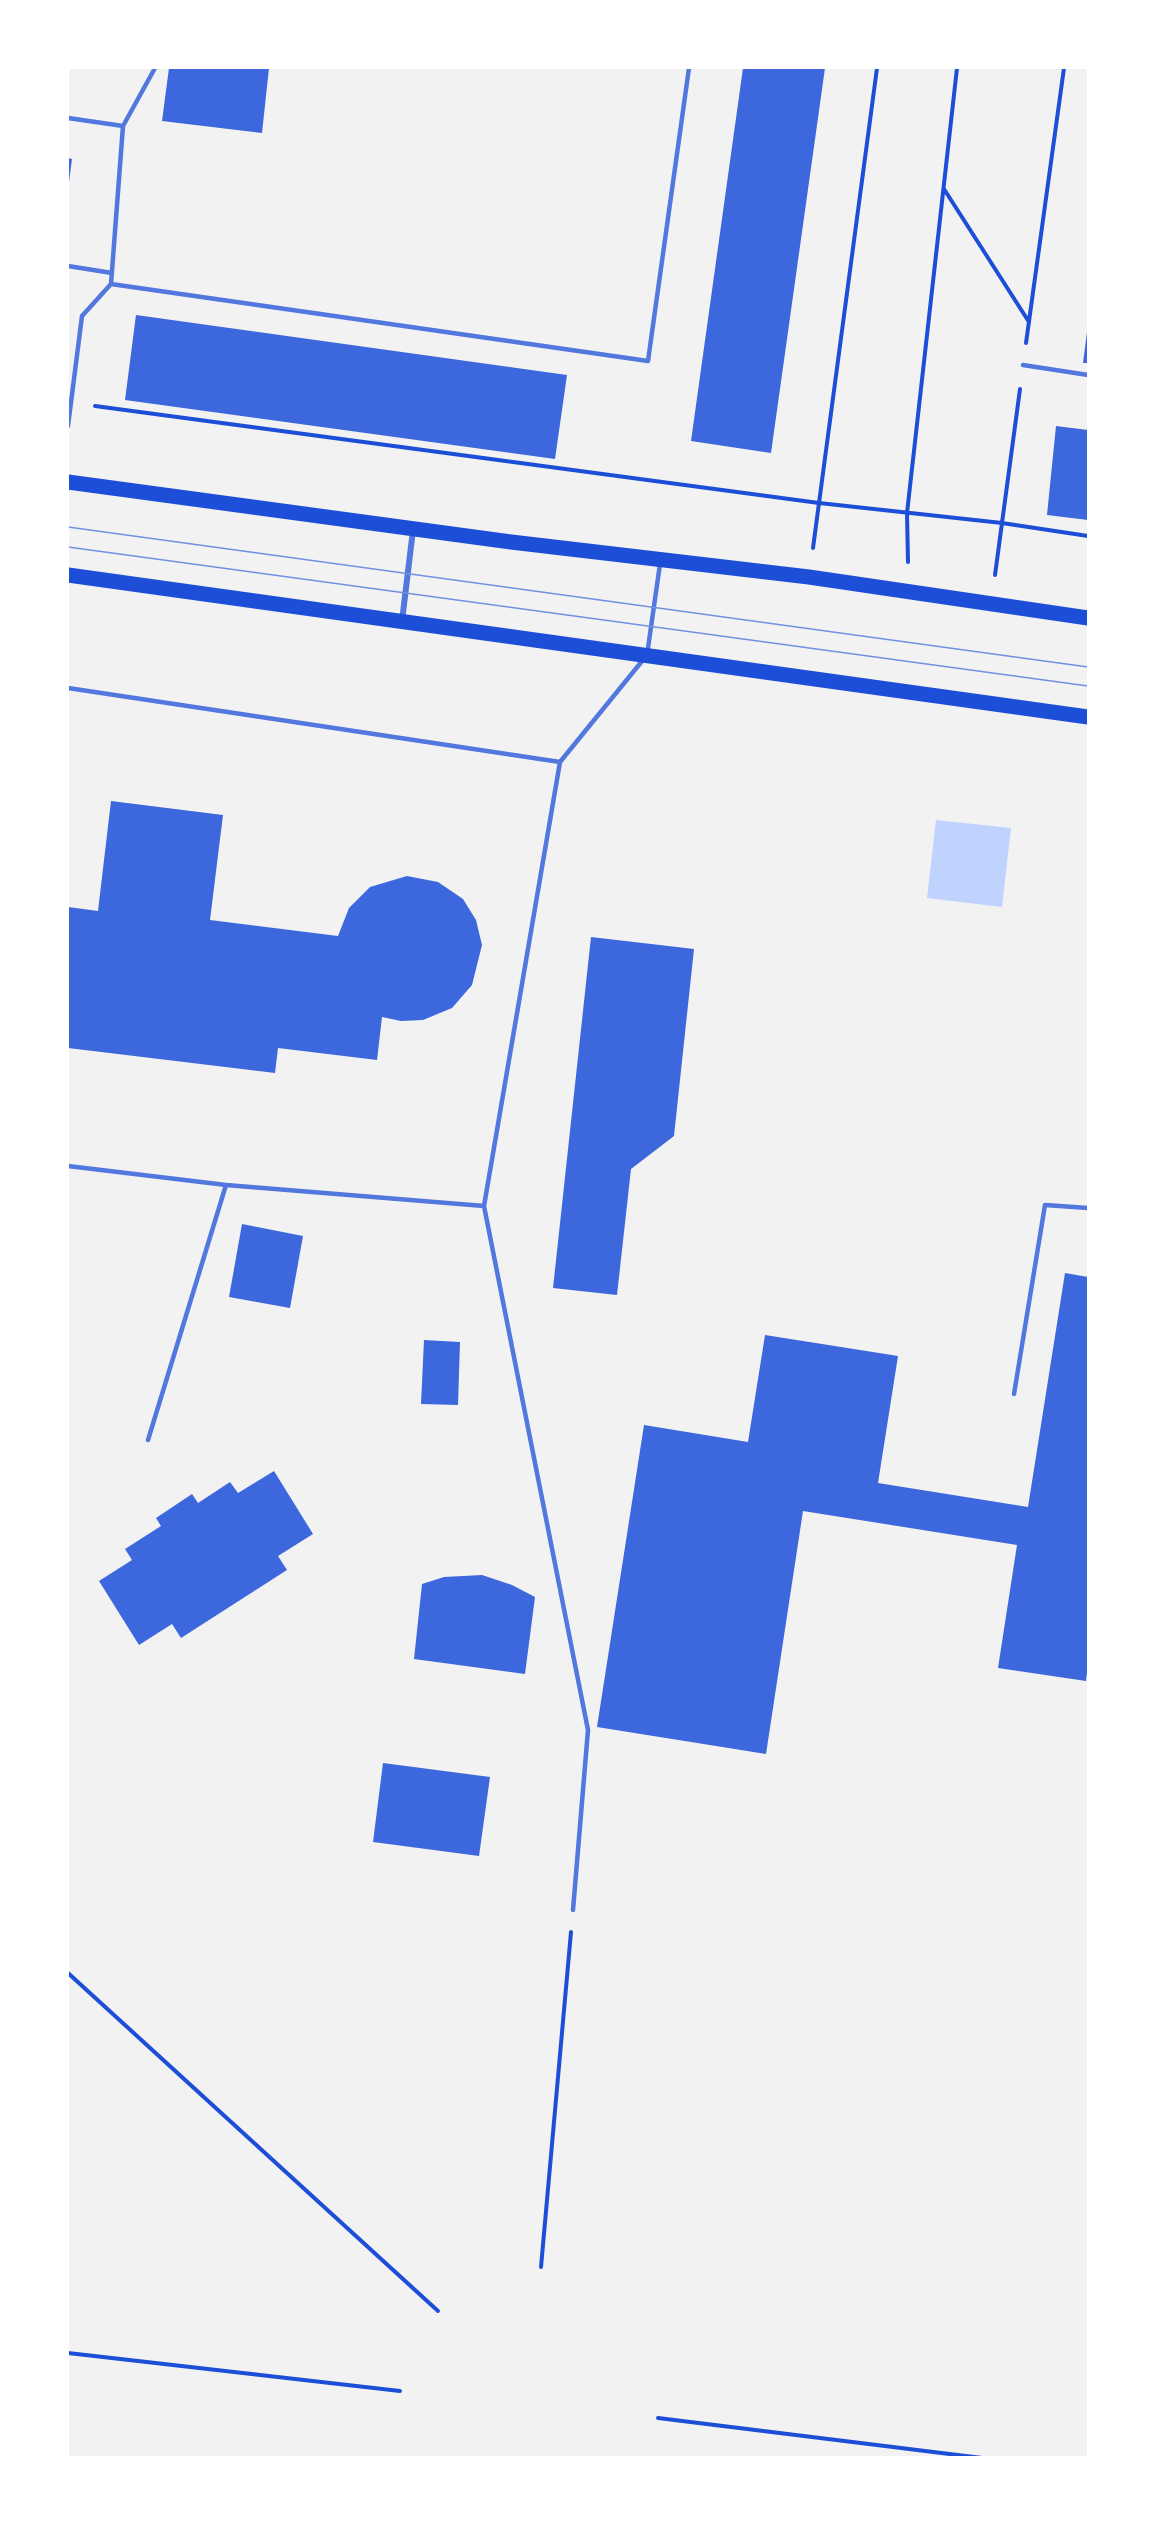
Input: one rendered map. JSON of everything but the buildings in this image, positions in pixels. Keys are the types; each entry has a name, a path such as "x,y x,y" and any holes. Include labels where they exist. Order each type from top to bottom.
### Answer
{"main road":[{"path":"68,482 414,529 809,577 1089,618"},
{"path":"68,575 1089,717"}],"street":[{"path":"402,622 414,529"}],"lane":[{"path":"68,426 82,316 111,284 123,126 155,68"},
{"path":"111,284 648,361 689,68"},
{"path":"68,118 123,126"},
{"path":"68,266 112,273"},
{"path":"1023,365 1089,375"},
{"path":"573,1910 588,1730 484,1206 560,762 646,655 661,560"},
{"path":"68,688 560,762"},
{"path":"68,1166 226,1185 484,1206"},
{"path":"148,1440 226,1185"},
{"path":"1014,1394 1045,1205 1089,1208"}],"path":[{"path":"809,577 877,68"},
{"path":"909,591 907,513 957,68"},
{"path":"991,603 1064,68"},
{"path":"944,189 1029,322"},
{"path":"72,403 819,503 1002,523 1089,536"},
{"path":"541,2267 573,1910"},
{"path":"68,1973 438,2311"},
{"path":"68,2353 400,2391"},
{"path":"658,2418 982,2457"}],"water":[{"path":"936,820 1011,828 1002,907 927,898"}],"tram line":[{"path":"68,527 1088,667"},
{"path":"68,547 1088,686"}]}
